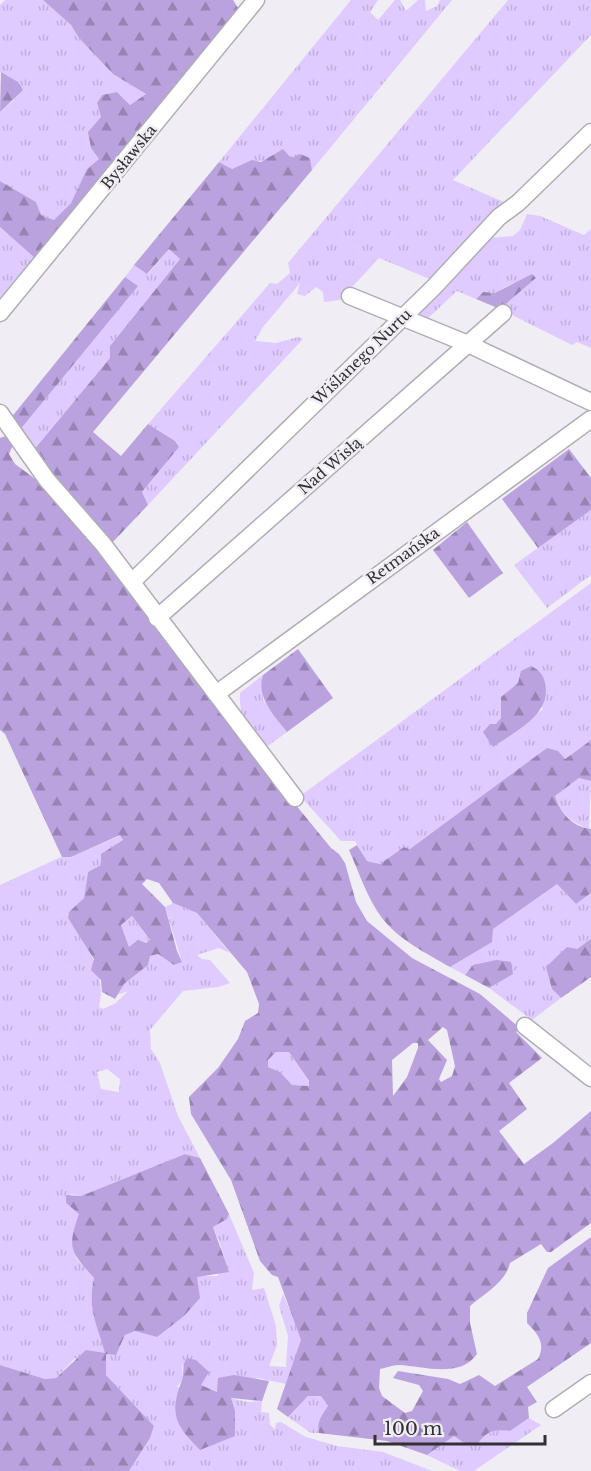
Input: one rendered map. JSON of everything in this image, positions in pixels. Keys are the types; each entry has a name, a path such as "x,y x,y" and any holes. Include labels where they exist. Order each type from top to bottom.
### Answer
{"street":[{"name":"Bysławska","path":"0,313 256,0"},
{"name":"Wiślanego Nurtu","path":"132,582 473,247 498,217 518,203 591,132"},
{"path":"350,296 468,344 591,402"},
{"name":"Nad Wisłą","path":"157,618 503,313"},
{"path":"0,413 47,480 88,526 132,582 295,798"},
{"name":"Retmańska","path":"216,694 591,420"},
{"path":"525,1026 591,1078"},
{"path":"554,1409 591,1383"}],"green space":[{"path":"5,0 43,0 71,25 79,38 113,74 146,94 130,105 117,92 102,95 97,103 101,117 100,159 87,169 71,203 54,220 41,215 36,202 0,181 0,112 14,100 2,72 0,73 0,5"},
{"path":"43,0 233,0 238,8 36,259 0,227 0,181 36,202 41,215 54,220 71,203 87,169 99,159 91,148 88,132 101,117 97,103 102,95 117,92 130,105 146,94 113,74 79,38 71,25"},
{"path":"351,0 378,0 370,12 378,20 395,0 400,0 406,11 418,0 425,0 426,11 437,6 440,0 452,0 312,170 310,158 260,161 232,169 219,162"},
{"path":"508,0 591,0 591,35 453,180 506,203 490,213 432,280 379,258 340,300 324,302 323,292 316,287 305,296 297,294 300,283 263,327 255,341 276,343 298,337 303,339 148,505 142,492 179,447 175,441 148,424 270,283 277,284 290,273 288,263"},
{"path":"1,72 18,82 23,90 0,112"},
{"path":"283,149 291,158 300,154 310,158 312,170 93,432 121,456 148,424 175,441 179,447 142,492 148,505 110,545 33,451 110,358 110,346 180,259 169,249 147,274 134,265 219,162 232,169 252,160 261,162"},
{"path":"527,214 540,216 584,235 591,229 591,348 577,342 572,345 500,309 536,278 511,284 495,293 483,292 476,299 457,291 424,322 417,315 419,308 478,253 488,238 513,236 520,230"},
{"path":"0,227 36,259 0,302"},
{"path":"169,249 180,259 110,346 110,358 33,451 19,431 138,286 125,277 134,265 148,274"},
{"path":"532,274 536,278 500,309 476,299 483,292 495,293"},
{"path":"125,277 138,286 19,431 10,419"},
{"path":"9,435 14,443 9,454 15,464 45,486 129,582 210,700 331,848 339,854 345,863 356,902 367,921 412,958 480,994 521,1029 516,1032 542,1058 509,1083 527,1109 499,1131 524,1164 591,1111 591,1223 551,1252 547,1252 541,1244 510,1263 499,1282 470,1306 470,1323 477,1354 470,1362 451,1369 394,1365 380,1369 379,1388 382,1396 405,1413 412,1411 423,1391 419,1385 393,1378 398,1371 448,1379 460,1384 479,1375 495,1386 538,1359 541,1343 527,1323 527,1313 548,1268 591,1237 591,1343 527,1387 537,1402 528,1407 529,1418 510,1431 491,1432 477,1445 467,1445 454,1436 427,1455 387,1441 319,1433 319,1422 328,1406 321,1396 308,1396 288,1417 277,1409 301,1340 278,1277 272,1275 260,1261 231,1180 191,1114 189,1097 218,1068 238,1039 245,1021 258,1013 259,1004 247,972 197,913 173,903 159,883 147,879 142,884 165,907 182,962 174,965 158,954 150,956 148,965 124,984 115,999 102,992 101,980 91,970 94,959 68,918 69,912 84,898 88,872 101,865 101,854 123,840 120,835 71,857 62,857 5,734 0,730 0,438","holes":["132,916 150,940 146,943 138,940 129,947 121,925","443,1027 447,1030 455,1066 452,1076 441,1082 439,1079 447,1060 428,1040","413,1043 418,1043 407,1077 393,1096 392,1060","276,1052 289,1052 309,1081 309,1086 292,1085 280,1072 268,1067 268,1060"]},
{"path":"569,449 591,478 591,510 538,548 502,499"},
{"path":"591,510 591,575 547,608 514,565"},
{"path":"467,522 503,573 469,598 433,550"},
{"path":"591,583 591,740 564,759 410,849 404,847 380,864 367,861 355,841 341,841 300,796","holes":["518,683 543,709 512,733 490,724 496,724 501,718 501,697"]},
{"path":"298,649 333,698 287,732 264,699 261,683 263,675"},
{"path":"531,666 540,673 545,683 546,694 543,704 530,721 493,747 483,732 490,724 496,724 501,718 501,697 518,683 521,671"},
{"path":"263,675 263,700 287,732 265,748 246,723 240,702 240,693"},
{"path":"591,740 591,781 579,778 555,796 560,808 568,818 584,828 591,829 591,893 576,904 557,884 493,929 492,942 450,967 413,945 389,926 372,902 349,850 357,845 367,861 380,864 404,847 410,849 547,748 558,751 565,759"},
{"path":"579,778 591,781 589,829 568,817 560,808 555,796"},
{"path":"121,835 123,840 102,854 101,865 88,872 84,898 69,912 68,918 88,949 98,971 101,994 99,1007 103,1009 116,1003 128,991 117,995 124,984 148,965 150,956 158,954 174,965 182,962 165,907 173,903 197,913 230,953 219,948 197,955 202,959 210,960 230,983 218,987 183,991 150,1030 151,1049 160,1063 178,1116 200,1158 185,1154 81,1196 71,1194 66,1203 79,1214 76,1258 94,1278 92,1307 106,1353 116,1355 125,1335 135,1331 157,1337 196,1276 218,1276 221,1246 213,1227 227,1219 229,1214 254,1273 252,1290 264,1288 276,1326 277,1345 269,1366 286,1367 288,1336 279,1306 283,1294 302,1340 286,1384 258,1378 218,1392 200,1385 182,1365 183,1379 177,1387 248,1402 262,1401 261,1412 269,1413 270,1425 275,1429 276,1423 281,1422 306,1437 337,1446 383,1452 432,1471 129,1471 150,1438 154,1426 106,1375 75,1358 56,1378 45,1379 0,1365 0,885 61,857 71,857","holes":["107,1069 120,1079 119,1092 101,1089 97,1072"]},
{"path":"557,884 576,904 591,893 591,939 577,949 552,989 561,998 532,1020 489,988 512,974 473,965 465,975 450,967 491,942 492,929"},
{"path":"132,916 150,941 129,947 121,925"},
{"path":"591,939 591,977 561,998 552,989 546,967 567,947 577,949"},
{"path":"496,960 511,962 513,974 489,988 465,975 473,965"},
{"path":"276,1052 289,1052 309,1082 309,1086 292,1085 280,1072 268,1067 268,1060"},
{"path":"185,1154 200,1158 229,1214 227,1219 213,1227 229,1272 197,1277 200,1298 184,1316 157,1337 135,1331 125,1335 116,1355 106,1354 106,1375 154,1426 150,1438 129,1471 0,1471 0,1365 45,1379 56,1378 86,1350 105,1353 92,1308 94,1278 73,1249 73,1235 79,1214 66,1203 66,1195 81,1196"},
{"path":"187,1358 196,1360 209,1372 201,1385 217,1392 218,1378 234,1375 269,1381 262,1401 231,1398 235,1411 235,1436 200,1450 180,1426 175,1410"},
{"path":"308,1396 321,1396 328,1406 319,1422 319,1433 311,1433 288,1417"},
{"path":"529,1418 541,1425 474,1471 460,1471 427,1455 454,1436 467,1445 497,1429 510,1431"}]}
